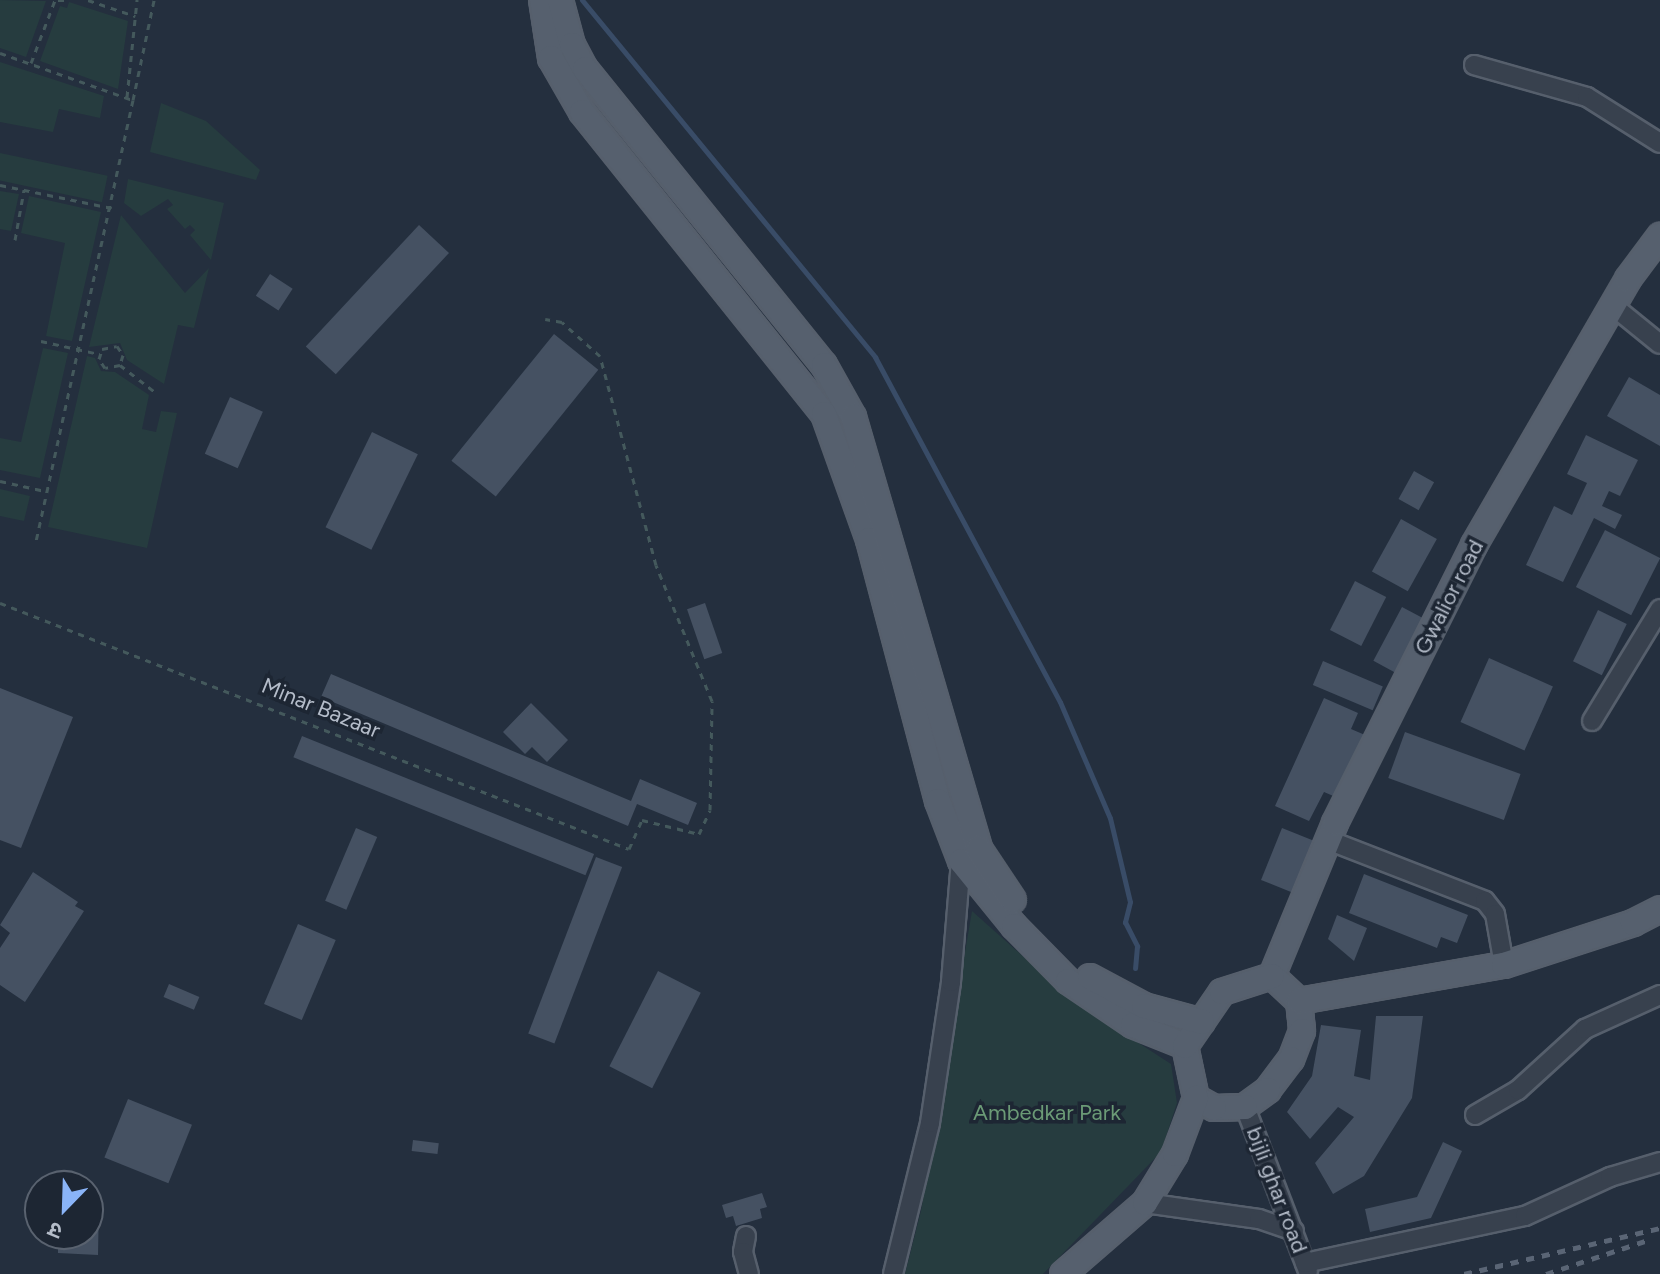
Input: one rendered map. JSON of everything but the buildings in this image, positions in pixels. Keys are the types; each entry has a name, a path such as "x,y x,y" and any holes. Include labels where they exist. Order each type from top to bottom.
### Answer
{"main road":[{"path":"551,4 581,61 630,130 824,365 938,801 961,861 1014,926 1068,981 1133,1025 1185,1046"},
{"path":"551,4 551,58 609,147 864,446 979,849 1029,919 1095,982 1144,1006 1202,1022"},
{"path":"609,147 630,130"},
{"name":"Gwalior road","path":"1272,976 1328,840 1474,545 1613,306 1660,236"},
{"path":"1299,1001 1504,965 1633,923 1660,909"},
{"path":"1063,1274 1145,1203 1175,1154 1196,1098 1185,1046 1222,992 1272,976 1299,1001 1302,1031 1291,1059 1268,1090 1245,1107 1214,1108 1196,1098"}],"street":[{"path":"1474,65 1587,97 1660,143"},
{"path":"1613,306 1660,344"},
{"path":"1592,721 1660,609"},
{"path":"1328,840 1485,901 1495,914 1504,965"},
{"path":"893,1274 930,1123 951,982 961,861"},
{"path":"1475,1115 1518,1090 1585,1029 1660,995"},
{"name":"bijli ghar road","path":"1245,1107 1307,1268"},
{"path":"1307,1268 1525,1216 1610,1177 1660,1162"},
{"path":"1145,1203 1245,1216 1294,1231"},
{"path":"746,1236 743,1252 749,1274"}],"path":[{"path":"31,63 56,0 64,0"},
{"path":"88,0 135,16"},
{"path":"127,97 137,0"},
{"path":"36,540 77,349 112,208 154,0"},
{"path":"0,53 133,100"},
{"path":"0,185 112,208"},
{"path":"15,240 24,190"},
{"name":"Minar Bazaar","path":"0,603 629,849 642,820 699,834 710,810 712,701 656,565 600,356 562,322 545,319"},
{"path":"41,341 99,354"},
{"path":"99,354 105,346 117,346 123,355 120,365"},
{"path":"99,354 105,368 120,365 155,392"},
{"path":"0,481 45,491"}],"green space":[{"path":"0,0 46,1 26,57 0,48"},
{"path":"69,2 128,21 118,89 40,61 60,6 67,8"},
{"path":"0,62 104,96 100,118 59,109 53,132 0,122"},
{"path":"161,103 206,121 260,170 256,180 150,152"},
{"path":"0,153 108,176 102,202 0,181"},
{"path":"128,179 224,203 211,260 190,235 195,230 190,225 185,229 167,209 173,205 168,199 141,216 124,203"},
{"path":"0,191 19,194 11,231 0,229"},
{"path":"29,196 101,212 72,341 46,336 65,243 21,233"},
{"path":"121,215 185,293 209,268 194,328 178,325 164,384 127,360 120,343 89,347"},
{"path":"43,348 68,353 40,478 0,470 0,438 21,442"},
{"path":"87,356 95,358 101,371 115,372 149,395 142,429 156,432 161,411 177,413 147,548 48,527"},
{"path":"0,489 30,496 24,521 0,516"},
{"name":"Ambedkar Park","path":"972,911 1071,999 1171,1064 1177,1103 1161,1152 1043,1274 905,1274 921,1211"}],"waterway":[{"path":"582,0 875,357 1060,702 1110,818 1130,902 1125,922 1137,946 1135,968"}],"railway":[{"path":"1464,1274 1660,1228"},
{"path":"1546,1274 1648,1240"}]}
